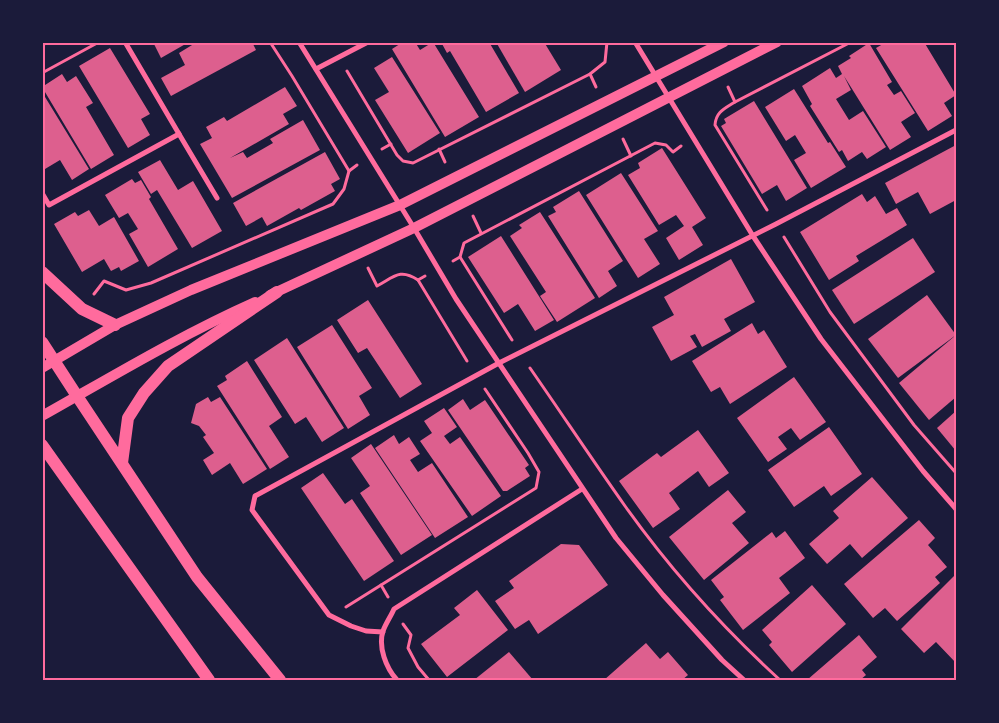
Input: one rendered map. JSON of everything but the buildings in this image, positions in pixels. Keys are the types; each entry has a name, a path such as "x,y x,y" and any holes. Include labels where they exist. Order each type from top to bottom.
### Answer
{"main road":[{"path":"42,368 55,362 115,324 191,290 400,205 656,78 724,42"},
{"path":"42,416 205,324 414,228 777,42"},
{"path":"42,272 82,309 115,324"},
{"path":"122,463 128,418 144,393 168,366 277,292"},
{"path":"42,342 197,577 280,680"},
{"path":"42,445 209,680"}],"street":[{"path":"125,42 217,198"},
{"path":"299,42 456,299 616,538 663,595 722,660 744,680"},
{"path":"316,69 368,42"},
{"path":"635,42 753,236 821,339 923,472 956,509"},
{"path":"383,632 366,631 329,615 252,510 255,496 499,363 753,236 956,130"},
{"path":"42,193 49,205 179,134"},
{"path":"397,680 382,652 383,632 394,609 582,489"}],"path":[{"path":"42,73 99,42"},
{"path":"270,42 349,171"},
{"path":"347,71 397,155 404,161 414,163 590,74 605,62 607,42"},
{"path":"767,210 715,126 715,118 720,111 735,102 851,42"},
{"path":"590,74 598,89"},
{"path":"727,84 735,102"},
{"path":"708,130 715,126"},
{"path":"623,138 631,156"},
{"path":"454,260 460,257 464,243 481,233 655,143 666,145 673,152 681,146"},
{"path":"382,149 391,144"},
{"path":"439,149 447,165"},
{"path":"93,295 104,282 126,290 150,283 333,204 344,189 349,171 357,165"},
{"path":"473,215 481,233"},
{"path":"784,237 830,312 914,425 956,473"},
{"path":"460,257 512,340"},
{"path":"367,268 377,286 398,274 408,274 418,280 467,361"},
{"path":"418,280 425,276"},
{"path":"530,368 626,508 675,570 738,640 780,680"},
{"path":"339,620 348,605 536,488 538,472 528,453 485,389"},
{"path":"564,428 569,425"},
{"path":"381,585 388,597"},
{"path":"402,623 411,635 408,648 418,667 429,680"}]}
